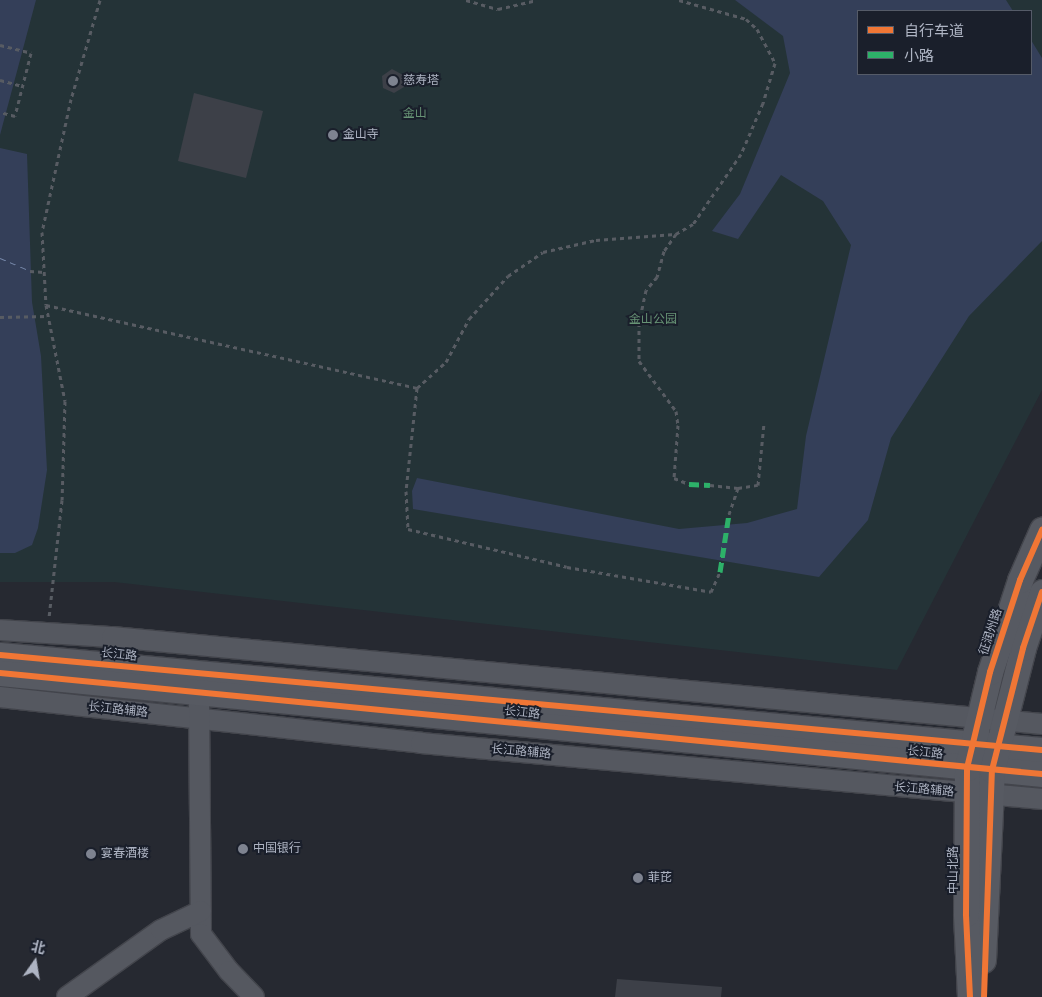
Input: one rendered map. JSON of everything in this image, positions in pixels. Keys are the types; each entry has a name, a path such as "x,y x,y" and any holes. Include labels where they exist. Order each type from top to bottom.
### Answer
{"main road":[{"name":"征润州路","path":"972,743 978,716 1020,580 1042,530"},
{"path":"996,745 1042,592"},
{"name":"长江路","path":"0,655 1042,750"},
{"name":"长江路","path":"0,673 1042,774"},
{"name":"中山北路","path":"970,997 979,769 972,743"},
{"name":"中山北路","path":"979,769 996,745"},
{"name":"中山北路","path":"977,794 984,997"}],"street":[{"path":"0,630 978,716 1042,724"},
{"path":"200,693 198,718 201,934 229,971 254,997"},
{"name":"长江路辅路","path":"0,697 1042,800"},
{"path":"67,997 161,930 201,911"}],"path":[{"path":"47,633 62,500 65,401 46,305 42,232 71,99 100,0"},
{"path":"466,0 498,9 536,0"},
{"path":"679,0 746,19 757,29 775,63 763,103 741,154 694,224 676,234 596,240 543,252 501,284 469,319 446,362 417,388 406,491 408,529 567,567 712,592 720,572"},
{"path":"0,45 31,53 15,116 0,112"},
{"path":"0,80 22,86"},
{"path":"676,234 664,251 657,277 646,290 639,324 639,361 676,411 678,425 674,478 689,484"},
{"path":"30,271 44,272"},
{"path":"46,305 417,388"},
{"path":"0,317 48,316"},
{"path":"710,485 738,488 758,485 764,423"},
{"path":"730,514 738,488"}],"green space":[{"name":"金山公园","path":"0,0 1042,0 1042,390 897,670 114,582 0,582"}],"water":[{"path":"0,0 36,0 0,135"},
{"path":"735,0 1006,0 1012,10 857,10 857,75 1032,75 1032,42 1042,58 1042,241 969,316 891,438 868,520 819,577 413,509 412,491 417,478 679,529 747,523 797,509 806,436 851,245 823,201 781,175 738,239 712,231 740,194 790,73 783,36"},
{"path":"0,148 27,154 32,302 41,356 47,470 38,528 32,545 15,553 0,553"}],"building":[{"name":"慈寿塔","path":"392,69 403,75 404,87 394,93 383,88 382,76"},
{"path":"194,93 263,111 246,178 178,161"},
{"path":"617,979 722,987 721,997 615,997"}],"ferry route":[{"path":"0,258 30,271"}],"marked path":[{"path":"689,484 710,485"},
{"path":"720,572 729,514"}],"cycle path":[{"path":"970,997 966,914 967,768 990,672 1020,580 1042,530"},
{"path":"984,997 992,770 1023,648 1042,592"},
{"path":"0,655 1042,750"},
{"path":"0,673 1042,774"}],"place":[{"name":"慈寿塔","path":"393,81"},
{"name":"金山寺","path":"333,135"},
{"name":"中国银行","path":"243,849"},
{"name":"宴春酒楼","path":"91,854"},
{"name":"菲芘","path":"638,878"}],"park label":[{"name":"金山","path":"415,114"}]}
